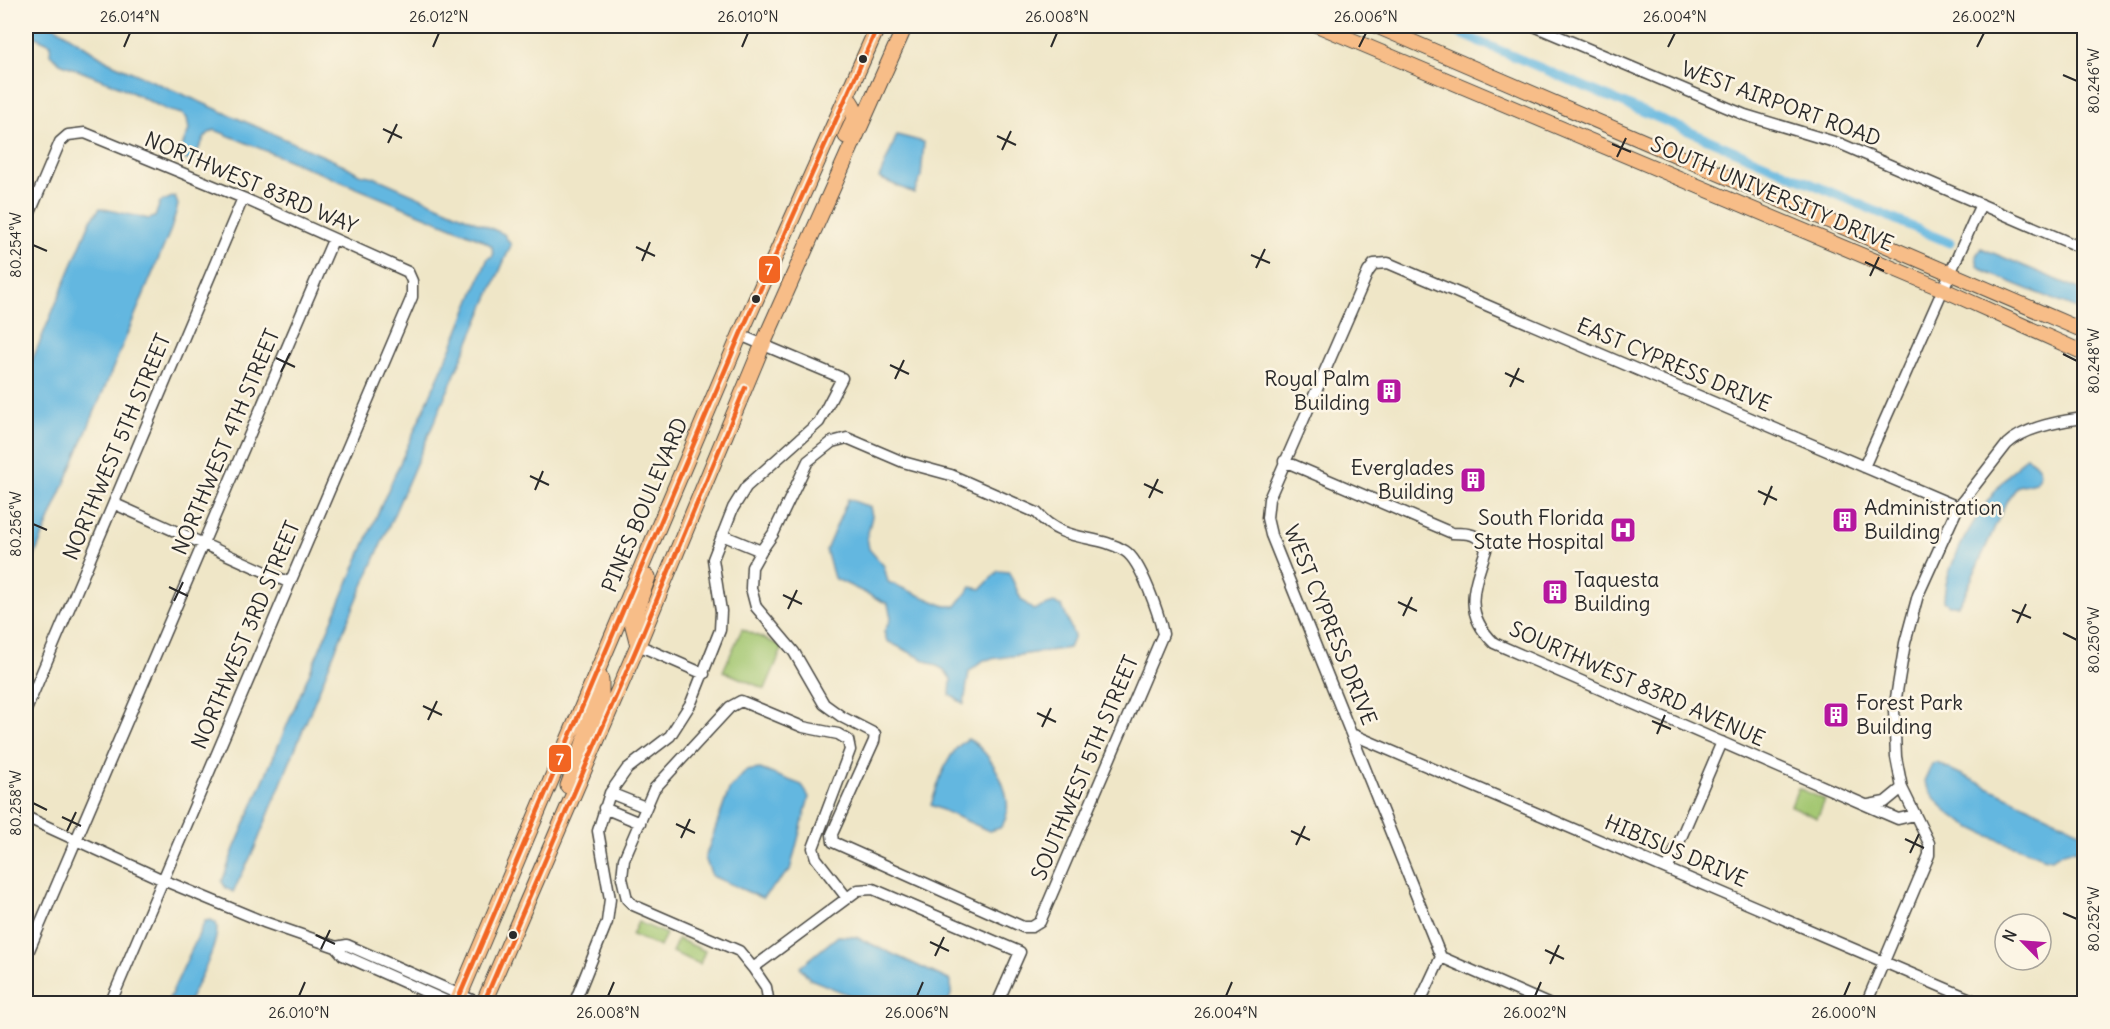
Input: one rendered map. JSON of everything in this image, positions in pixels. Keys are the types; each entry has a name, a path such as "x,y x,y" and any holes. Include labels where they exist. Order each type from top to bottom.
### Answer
{"highway":[{"name":"PINES BOULEVARD","path":"456,1001 740,335 878,26"},
{"path":"482,1004 638,645 763,344 905,26"},
{"path":"865,58 862,90 871,103"},
{"path":"826,203 824,187 851,126 855,110 854,104 847,98"},
{"path":"638,645 633,631 633,614 670,516 668,504"},
{"path":"566,813 565,796 600,694 601,680 597,671"}],"main road":[{"name":"SOUTH UNIVERSITY DRIVE","path":"1319,26 1942,289 2085,353"},
{"name":"SOUTH UNIVERSITY DRIVE","path":"1376,26 2085,331"}],"street":[{"name":"WEST AIRPORT ROAD","path":"1534,26 1745,115 1840,144 2085,249"},
{"name":"NORTHWEST 83RD WAY","path":"26,222 60,142 68,135 85,133 243,198 408,273 412,281"},
{"name":"NORTHWEST 5TH STREET","path":"26,710 28,695 115,504 243,198"},
{"path":"1864,467 1982,204"},
{"name":"NORTHWEST 4TH STREET","path":"26,957 333,240"},
{"name":"EAST CYPRESS DRIVE","path":"1374,264 1388,263 1958,507"},
{"name":"WEST CYPRESS DRIVE","path":"1374,264 1368,272 1284,461 1267,508 1271,534 1354,735 1441,957"},
{"name":"NORTHWEST 3RD STREET","path":"110,1004 412,297 412,281"},
{"path":"574,1004 607,922 609,890 598,831 610,793 627,769 670,736 681,723 704,674 720,630 721,611 713,559 733,507 746,487 819,422 842,378 740,335"},
{"path":"1866,1004 1929,855 1929,843 1902,788 1896,757 1894,710 1905,643 1918,595 1958,507 2007,444 2015,436 2039,428 2085,418"},
{"name":"SOUTHWEST 5TH STREET","path":"848,438 903,462 951,475 1037,513 1047,524 1083,540 1106,543 1134,557 1160,620 1163,634 1040,922 1032,927 1023,927 834,842 831,834 874,741 875,734 842,717 824,704 794,652 756,607 751,588 752,567 761,551 773,534 808,461 832,442 848,438"},
{"name":"SOURTHWEST 83RD AVENUE","path":"1284,461 1452,533 1464,532 1476,536 1486,550 1476,579 1473,599 1480,626 1494,643 1898,819 1915,815"},
{"path":"115,504 290,583"},
{"path":"722,535 761,551"},
{"path":"638,645 704,674"},
{"path":"769,1004 766,987 739,951 633,905 627,899 622,878 624,859 645,807 664,775 736,702 745,703 809,729 838,734 848,740 850,750 813,848 816,858 847,898"},
{"name":"HIBISUS DRIVE","path":"1354,735 1982,1004"},
{"path":"1668,868 1722,742"},
{"path":"1866,805 1885,802 1902,788"},
{"path":"610,793 645,807"},
{"path":"604,808 640,823"},
{"path":"26,817 163,880 264,922 336,947 346,945 456,1001 482,1004"},
{"path":"753,968 858,890 873,889 1020,952 998,1004"},
{"path":"1419,1004 1441,957 1548,1004"}],"green space":[{"path":"742,629 783,647 765,689 723,671"},
{"path":"1798,788 1825,800 1817,818 1791,806"},
{"path":"638,922 666,934 660,947 632,935"},
{"path":"678,939 705,951 700,964 672,952"}],"water":[{"path":"26,26 54,26 109,62 344,165 359,174 374,177 504,234 511,245 339,641 254,850 233,892 222,882 234,849 453,344 488,258 493,256 492,246 481,239 215,130 207,135 190,161 181,158 180,151 189,130 187,118 121,87 60,63 50,54 51,44 26,33"},
{"path":"897,135 924,142 921,177 914,193 879,178"},
{"path":"175,196 178,205 171,229 26,576 26,375 91,220 100,208 149,219 155,217 160,202"},
{"path":"1981,248 2084,291 2084,312 1986,272 1978,266 1976,256"},
{"path":"2026,457 2039,468 2039,478 2036,482 2018,486 2006,502 1964,596 1958,605 1949,605 1944,601 1946,584 1952,564 1962,544 1986,504 2013,469"},
{"path":"848,499 870,507 872,516 867,537 869,549 884,566 888,582 945,606 956,606 971,587 981,589 998,571 1009,572 1021,599 1033,610 1054,603 1062,606 1074,636 1069,648 984,660 969,672 964,704 950,695 951,679 943,669 887,641 884,632 891,618 888,604 834,578 826,550"},
{"path":"968,739 985,754 1001,778 1007,805 1006,818 1000,828 989,831 931,805 949,759 954,751"},
{"path":"1937,763 2084,833 2084,853 2072,850 2052,859 2043,857 1975,830 1960,821 1934,797 1924,781 1932,764"},
{"path":"760,769 802,785 809,797 790,870 762,898 712,876 705,858 729,790 746,771"},
{"path":"211,920 216,923 217,931 212,951 188,1003 167,1003 205,921"},
{"path":"838,936 856,937 951,981 951,995 947,1003 869,1003 810,979 800,967"}],"waterway":[{"path":"1443,26 1950,243"}],"transit line":[{"name":"7","path":"456,1004 740,335 878,26"},
{"name":"7","path":"483,1004 638,645 745,388"}],"place":[{"name":"Royal Palm Building","path":"1389,391"},
{"name":"Everglades Building","path":"1473,480"},
{"name":"Administration Building","path":"1845,520"},
{"name":"South Florida State Hospital","path":"1623,530"},
{"name":"Taquesta Building","path":"1555,592"},
{"name":"Forest Park Building","path":"1836,715"}]}
